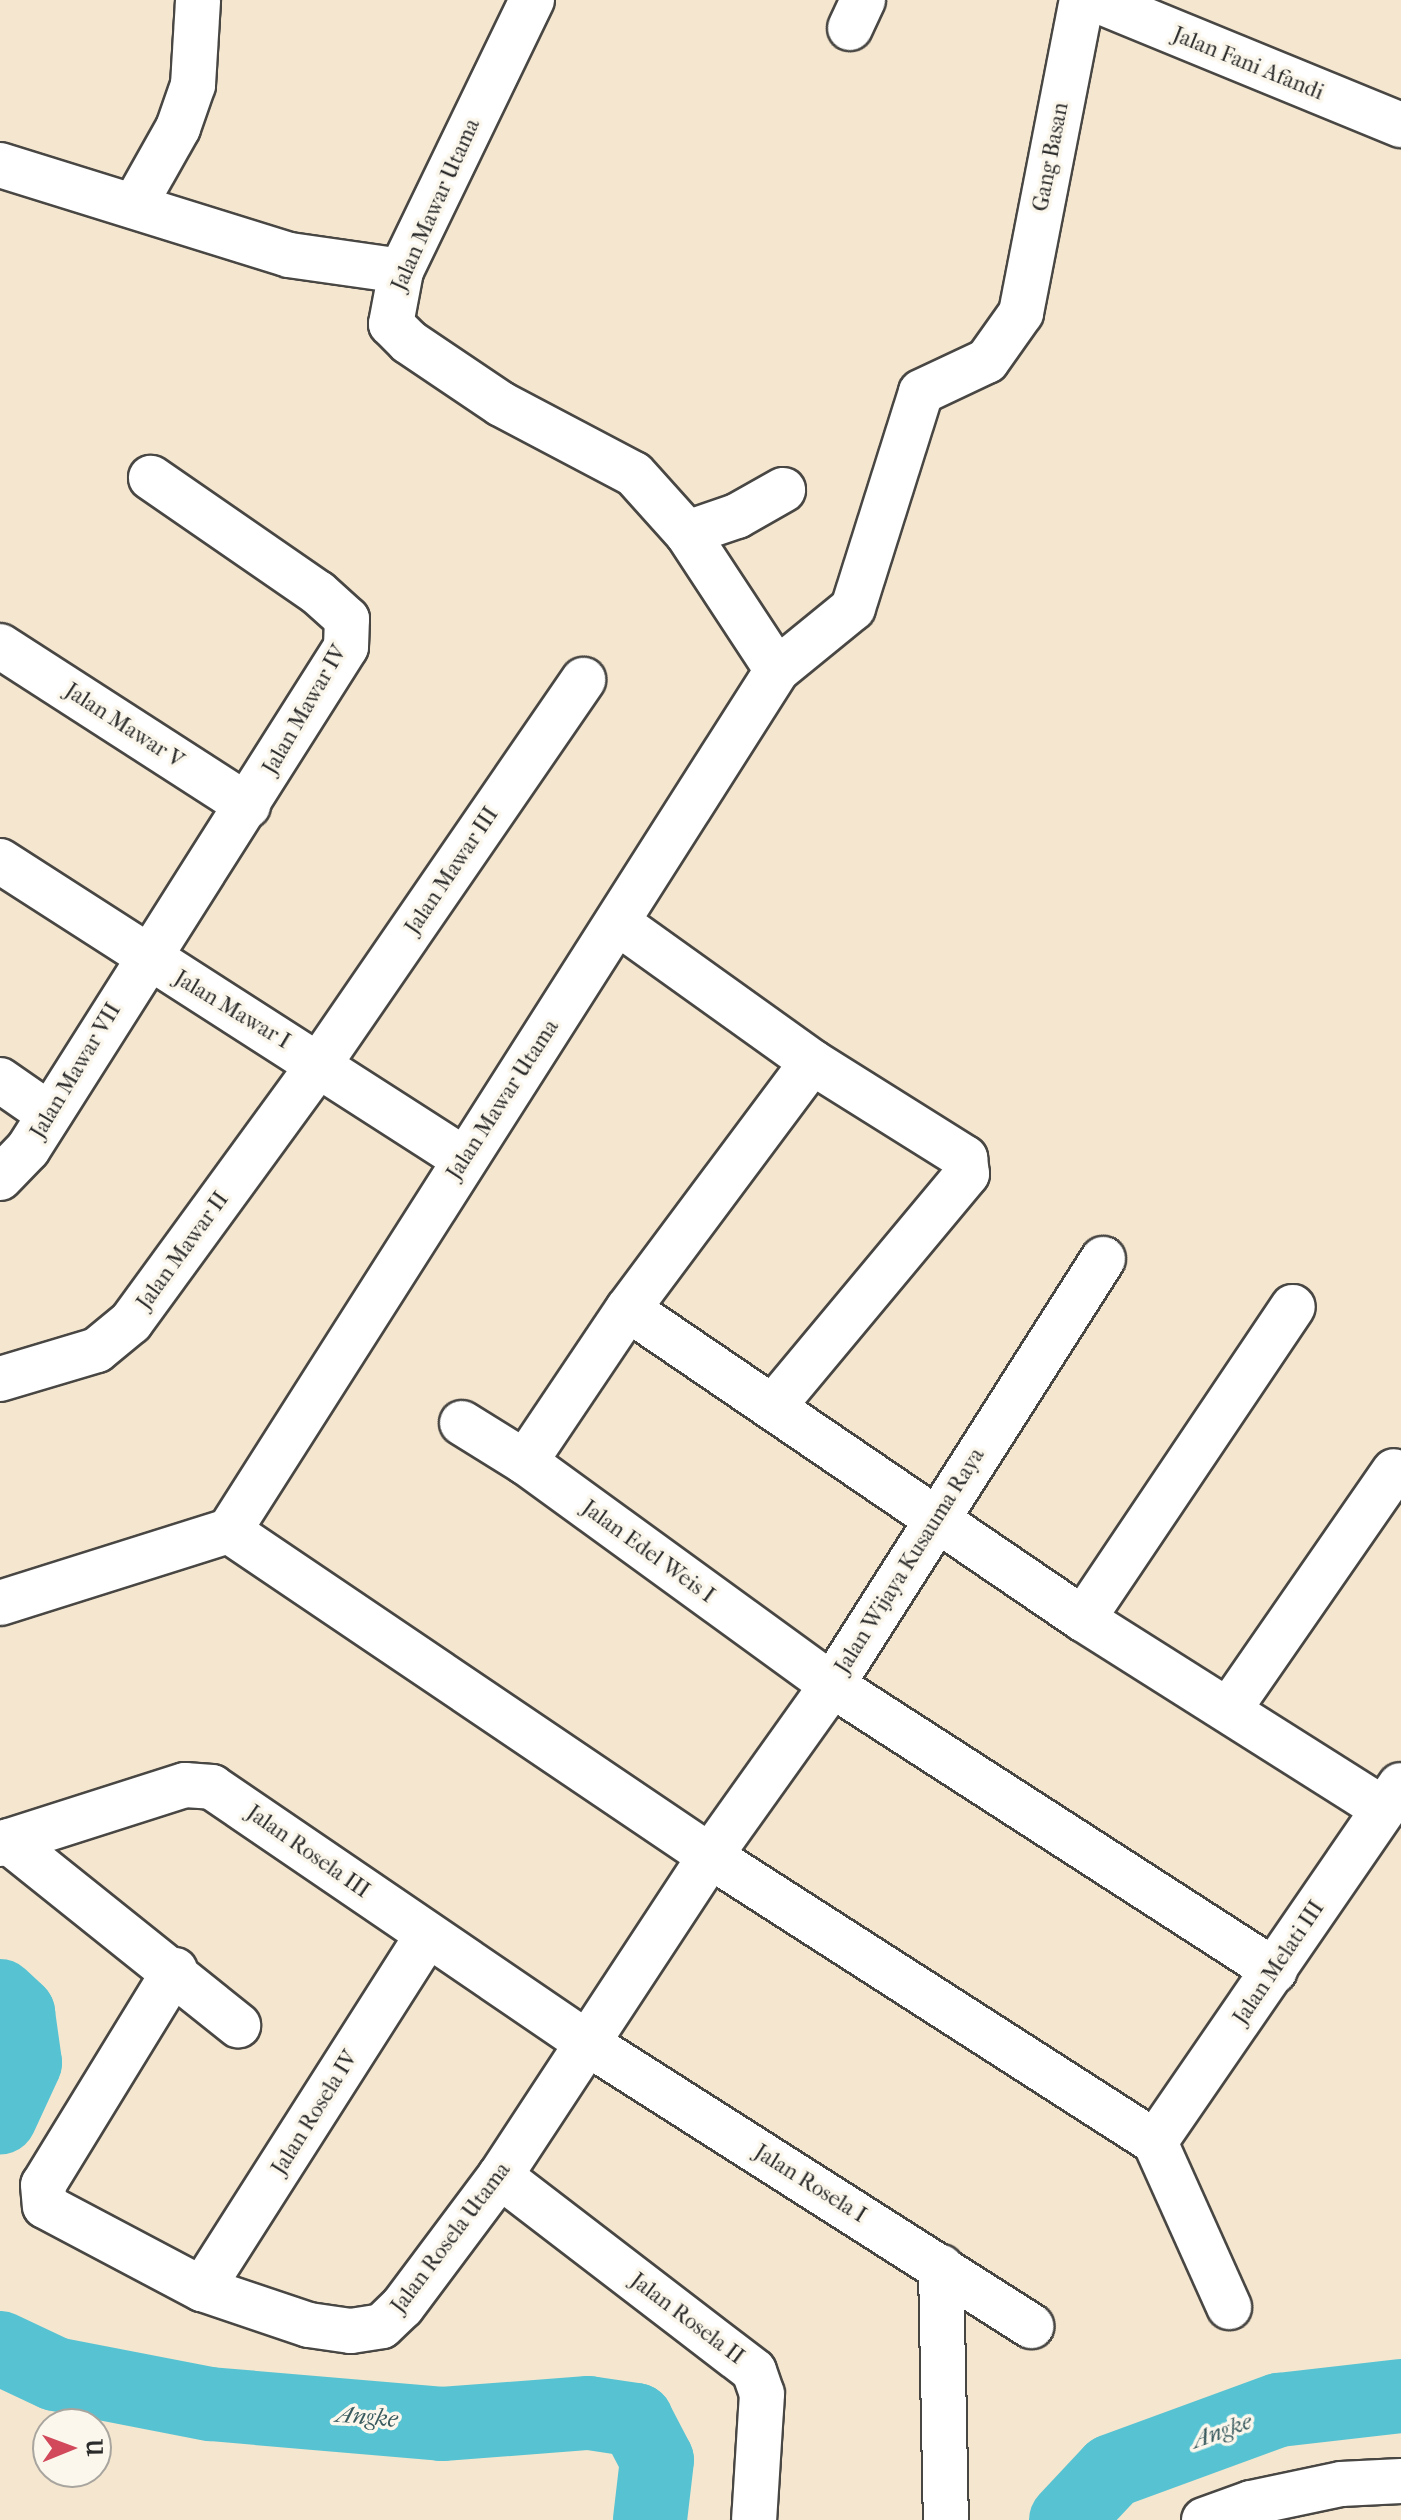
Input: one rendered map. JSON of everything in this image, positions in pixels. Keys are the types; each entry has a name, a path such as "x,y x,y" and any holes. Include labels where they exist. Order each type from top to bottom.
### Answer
{"street":[{"path":"134,206 178,128 193,85 198,0"},
{"name":"Jalan Mawar Utama","path":"532,0 401,271 391,324 409,342 501,404 634,474 687,533 777,670"},
{"name":"Gang Basan","path":"1021,313 1082,0"},
{"name":"Jalan Fani Afandi","path":"1096,0 1401,125"},
{"path":"0,165 289,255 401,271"},
{"name":"Jalan Mawar Utama","path":"229,1531 777,670 853,608 921,392 987,361 1021,313"},
{"name":"Jalan Mawar IV","path":"145,958 248,806 346,647 347,619 318,593 151,478"},
{"path":"687,533 737,516 783,490"},
{"name":"Jalan Mawar V","path":"0,646 248,806"},
{"name":"Jalan Mawar III","path":"320,1063 583,680"},
{"name":"Jalan Mawar I","path":"0,861 145,958 320,1063 464,1159"},
{"path":"618,923 812,1062 965,1158 967,1174 774,1406"},
{"name":"Jalan Mawar VII","path":"0,1178 28,1149 145,958"},
{"path":"525,1462 628,1309 812,1062"},
{"name":"Jalan Mawar II","path":"0,1379 97,1350 118,1336 320,1063"},
{"path":"0,1080 49,1114"},
{"name":"Jalan Wijaya Kusauma Raya","path":"710,1856 832,1685 1103,1259"},
{"path":"1083,1619 1293,1307"},
{"path":"628,1309 938,1516 1083,1619 1230,1708 1392,1796"},
{"name":"Jalan Edel Weis I","path":"462,1423 525,1462 832,1685 1275,1971"},
{"path":"1230,1708 1394,1471"},
{"path":"0,1603 229,1531 710,1856 1155,2142 1229,2307"},
{"name":"Jalan Rosela III","path":"4,1842 185,1785 212,1787 587,2043"},
{"name":"Jalan Melati III","path":"1155,2142 1392,1796"},
{"path":"4,1842 175,1970 238,2025"},
{"name":"Jalan Rosela Utama","path":"175,1970 68,2140 42,2194 45,2206 202,2289 309,2325 351,2331 382,2326 402,2307 500,2176 710,1856"},
{"name":"Jalan Rosela IV","path":"202,2289 427,1936"},
{"name":"Jalan Rosela I","path":"587,2043 1031,2326"},
{"name":"Jalan Rosela II","path":"500,2176 754,2371 762,2394 754,2520"},
{"path":"941,2267 946,2520"},
{"path":"1204,2520 1251,2503 1341,2484 1401,2481"}],"waterway":[{"name":"Angke","path":"0,1996 18,2013 25,2063 0,2117"},
{"name":"Angke","path":"0,2348 55,2374 210,2404 442,2424 589,2413 636,2420 657,2460 650,2520"},
{"name":"Angke","path":"1066,2520 1112,2471 1279,2410 1401,2396"}]}
